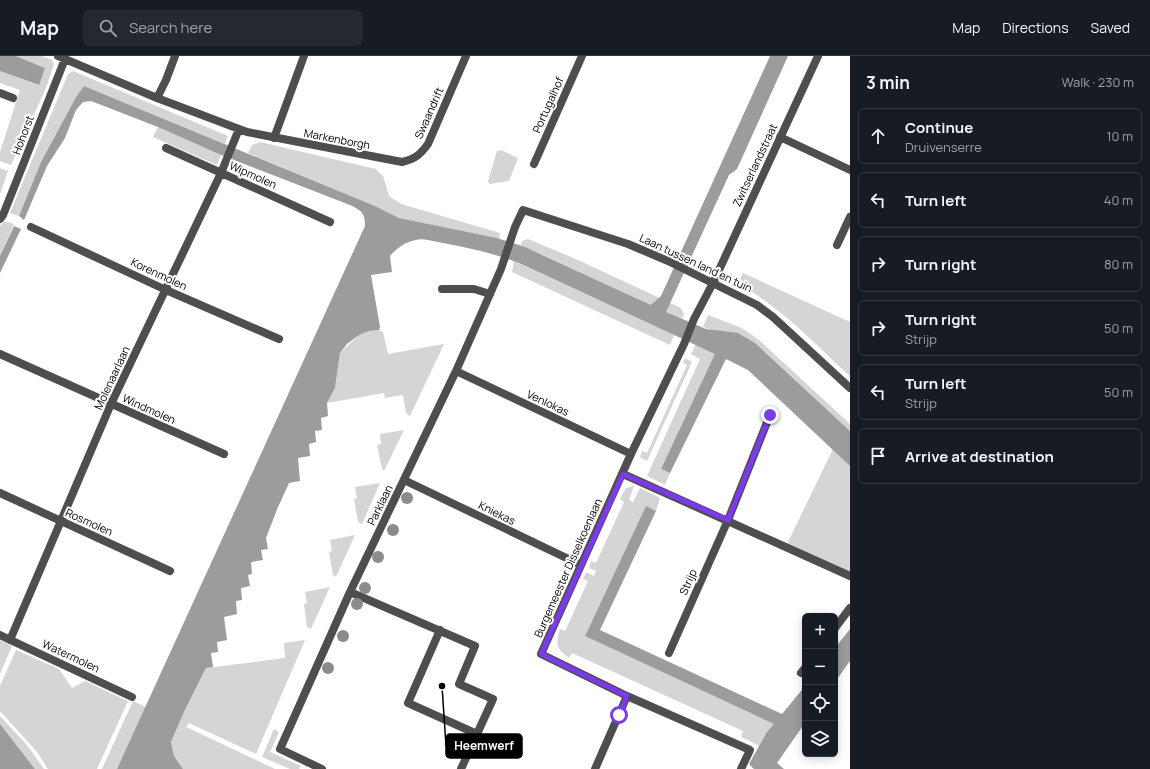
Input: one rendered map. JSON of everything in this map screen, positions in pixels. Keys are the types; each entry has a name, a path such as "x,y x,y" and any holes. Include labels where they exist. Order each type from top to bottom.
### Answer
{"street":[{"path":"157,98 175,56"},
{"path":"274,138 304,56"},
{"name":"Swaandrift","path":"396,161 411,160 420,154 428,144 466,56"},
{"name":"Portugalhof","path":"534,164 582,56"},
{"name":"Zwitserlandstraat","path":"713,283 818,56"},
{"name":"Markenborgh","path":"61,57 157,98 247,132 396,161"},
{"name":"Hohorst","path":"0,219 3,215 61,57"},
{"path":"0,93 13,98"},
{"name":"Molenaarlaan","path":"10,640 111,404 223,169 239,129"},
{"path":"780,137 850,170"},
{"name":"Wipmolen","path":"166,148 223,169 330,222"},
{"name":"Laan tussen land en tuin","path":"515,227 522,210 628,244 692,272 763,309 850,388"},
{"path":"837,245 850,218"},
{"name":"Korenmolen","path":"31,227 166,290 279,339"},
{"name":"Parklaan","path":"322,769 280,748 350,592 456,371 504,261 515,227"},
{"name":"Burgemeester Disselkoenlaan","path":"713,283 694,319 684,344 631,454 541,654 627,696 750,750 741,769"},
{"path":"442,290 474,289 490,294"},
{"name":"Windmolen","path":"0,354 224,454"},
{"name":"Venlokas","path":"456,371 631,454"},
{"name":"Strijp","path":"669,653 728,520 770,415"},
{"path":"623,474 850,576"},
{"name":"Kniekas","path":"404,480 582,565"},
{"name":"Rosmolen","path":"0,493 170,571"},
{"path":"350,592 475,646 459,684 493,699 461,769"},
{"path":"838,624 850,608"},
{"path":"440,630 408,703 477,734"},
{"name":"Watermolen","path":"0,635 132,697"},
{"path":"595,769 627,696"}],"shaded area":[{"path":"0,56 16,56 45,68 39,85 0,71"},
{"path":"16,56 42,56 52,60 54,64 46,88 11,165 0,161 0,152 20,90 0,83 0,71 38,85 45,68"},
{"path":"770,56 788,56 737,169 729,175 666,312 706,329 738,333 755,343 850,431 850,466 748,370 726,359 670,473 661,469 715,354 509,259 469,248 427,240 421,239 408,242 398,248 390,256 392,272 371,275 380,327 379,330 369,331 359,335 347,344 340,353 335,388 327,403 328,416 321,418 322,430 315,431 316,442 309,444 310,456 298,458 300,481 289,483 266,538 268,549 261,550 263,560 251,562 252,574 248,575 250,586 241,588 242,600 236,601 237,614 224,617 227,640 217,642 218,652 211,653 213,667 206,668 171,742 174,756 183,769 117,769 365,226 365,222 362,213 350,205 221,155 158,127 91,101 83,102 76,110 65,138 47,166 24,220 19,216 41,162 76,97 84,86 375,206 399,218 497,238 525,247 651,305 661,296"},
{"path":"73,71 228,136 225,144 84,86 76,97 41,162 19,216 10,213 68,74"},
{"path":"158,127 221,155 217,165 153,137"},
{"path":"260,142 376,169 383,176 389,196 401,204 500,233 499,240 496,238 399,218 375,206 248,153 252,145"},
{"path":"501,150 518,158 509,181 489,184 488,181 497,151"},
{"path":"0,168 8,171 0,194"},
{"path":"5,221 14,224 0,256 0,226"},
{"path":"14,226 21,229 0,273 0,256"},
{"path":"528,239 578,260 681,308 684,314 682,319 521,246 522,241"},
{"path":"514,261 674,335 670,345 512,272"},
{"path":"743,273 850,322 850,376 782,314 753,292 738,284"},
{"path":"708,315 742,328 759,340 850,424 850,431 755,343 703,327"},
{"path":"379,330 383,332 388,354 444,344 410,416 406,413 403,395 385,398 384,393 327,403 335,388 340,353 359,335 369,331"},
{"path":"696,344 716,354 661,469 670,473 665,485 647,476 700,359 691,354"},
{"path":"685,358 692,362 647,461 640,457 642,451 647,453 687,365 683,363"},
{"path":"404,430 384,471 382,469 377,445 381,444 380,434"},
{"path":"833,449 850,466 850,573 787,544"},
{"path":"380,483 362,524 358,522 354,499 357,498 355,487"},
{"path":"634,486 629,500 633,502 640,488 660,498 656,511 646,507 585,636 775,724 767,732 760,746 741,737 743,731 572,653 569,658 559,648 557,642 560,629 565,631 588,581 583,579 586,572 594,576 596,571 589,568 591,561 596,563 624,502 620,499 626,488"},
{"path":"646,506 656,511 600,630 782,714 802,690 802,727 777,763 784,769 754,769 749,764 767,732 774,724 585,636"},
{"path":"355,535 336,577 333,575 329,552 332,551 330,540"},
{"path":"330,587 311,629 307,627 304,604 307,603 305,592"},
{"path":"850,629 850,661 838,678 838,649 838,644"},
{"path":"0,640 12,646 0,674"},
{"path":"305,640 256,754 189,723 186,727 275,769 183,769 174,756 171,742 206,668 285,658 284,643"},
{"path":"16,650 59,669 72,688 85,681 128,701 97,769 48,769 37,752 0,711 0,686"},
{"path":"133,701 146,707 117,769 102,769"},
{"path":"0,716 27,745 44,769 35,769 0,724"},
{"path":"0,724 35,769 0,769"},
{"path":"274,729 279,732 270,752 301,766 299,769 290,769 262,757"}],"place":[{"name":"Heemwerf","path":"442,686"}],"route":[{"path":"619,715 627,696 541,654 623,474 728,520 770,415"}]}
